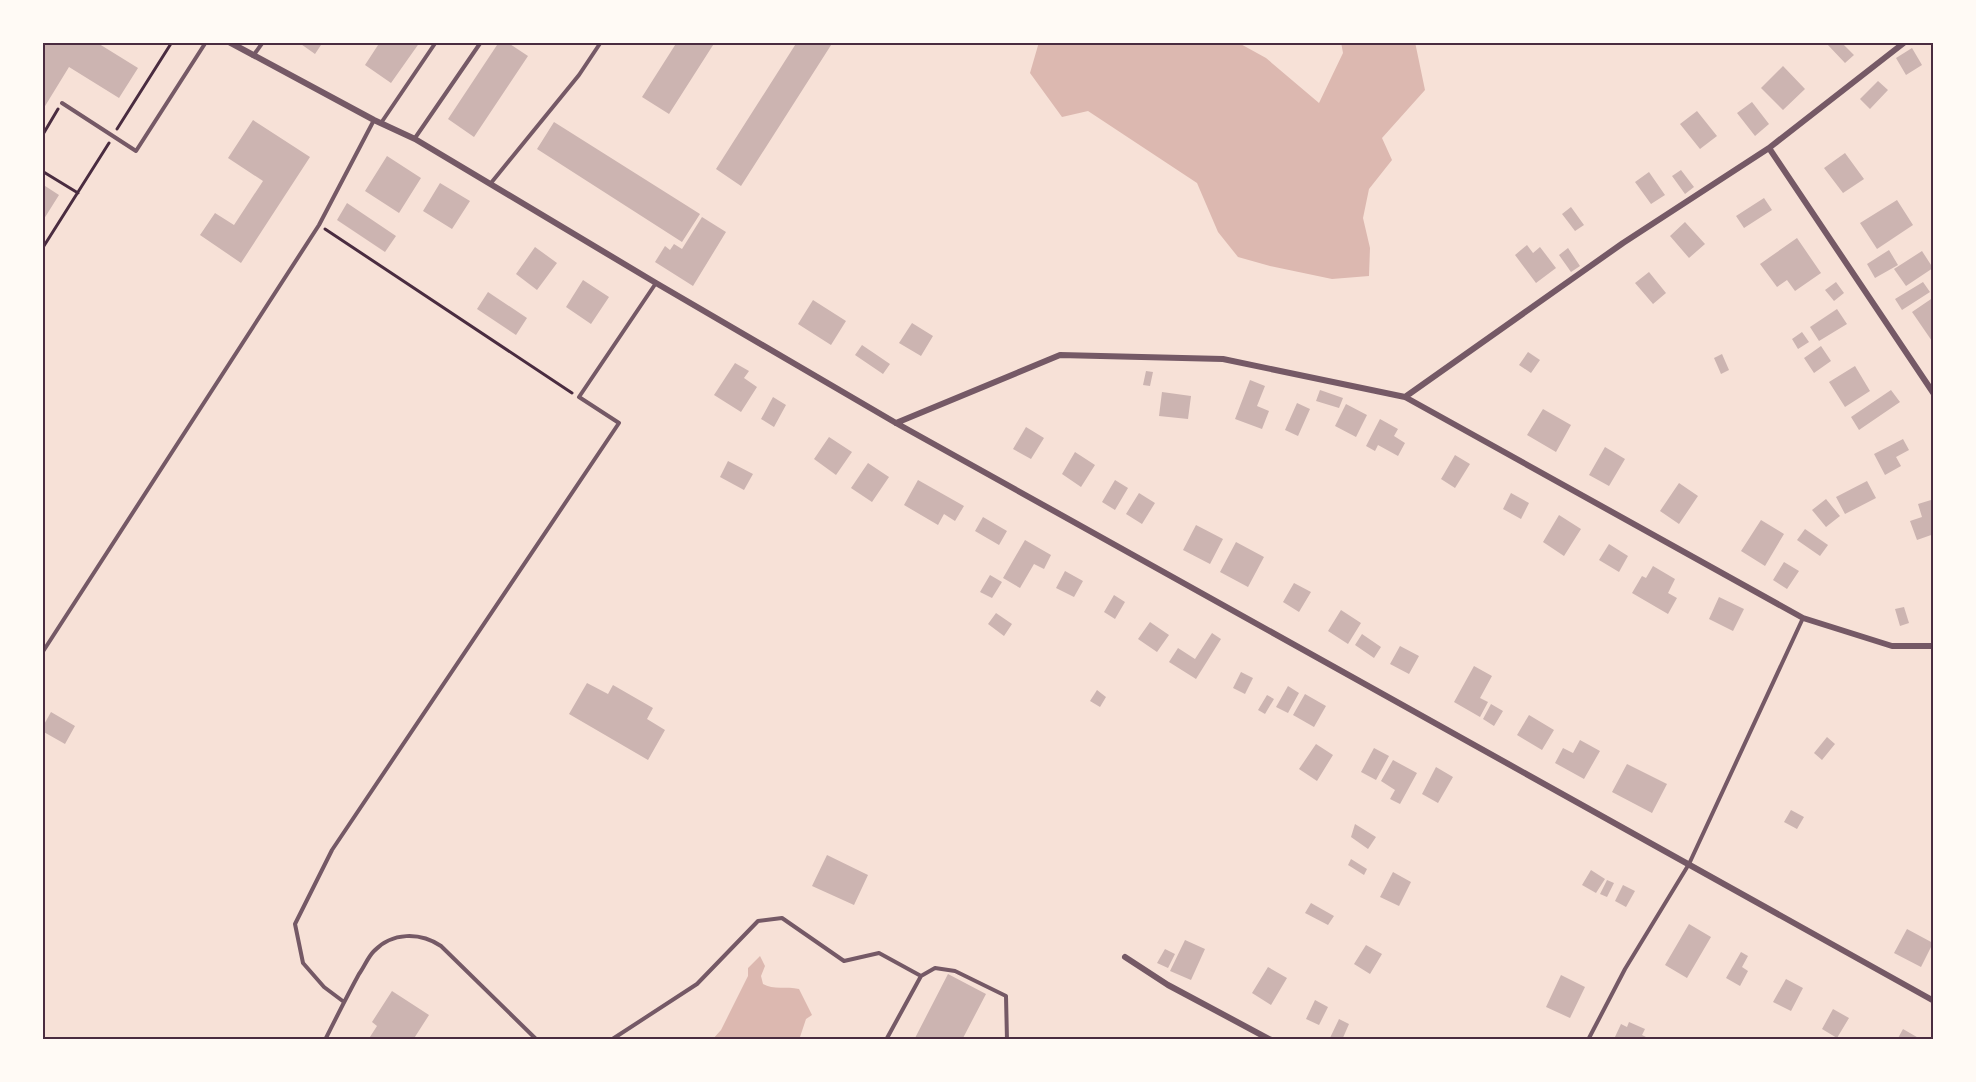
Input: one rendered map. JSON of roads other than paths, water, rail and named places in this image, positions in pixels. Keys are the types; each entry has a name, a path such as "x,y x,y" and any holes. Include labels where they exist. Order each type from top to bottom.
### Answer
{"street":[{"path":"229,42 377,122 415,139 896,423 1934,1001"},
{"path":"1405,397 1623,243 1769,148 1905,42"},
{"path":"1769,148 1934,394"},
{"path":"896,423 1060,355 1223,359 1405,397 1803,618 1893,646 1934,646"},
{"path":"1125,957 1168,985 1271,1040"}],"lane":[{"path":"62,103 136,151 206,42"},
{"path":"253,57 263,42"},
{"path":"42,653 319,225 377,122 436,42"},
{"path":"415,139 481,42"},
{"path":"491,183 579,75 601,42"},
{"path":"344,1002 324,987 303,963 295,924 332,850 620,423 579,398 656,283"},
{"path":"1588,1040 1625,969 1689,864 1803,618"},
{"path":"611,1040 697,984 758,921 782,918 844,961 879,953 921,976"},
{"path":"325,1040 372,952 386,940 401,936 433,940 441,946 537,1040"},
{"path":"886,1040 921,976 935,968 955,971 1006,996 1007,1040"}]}
